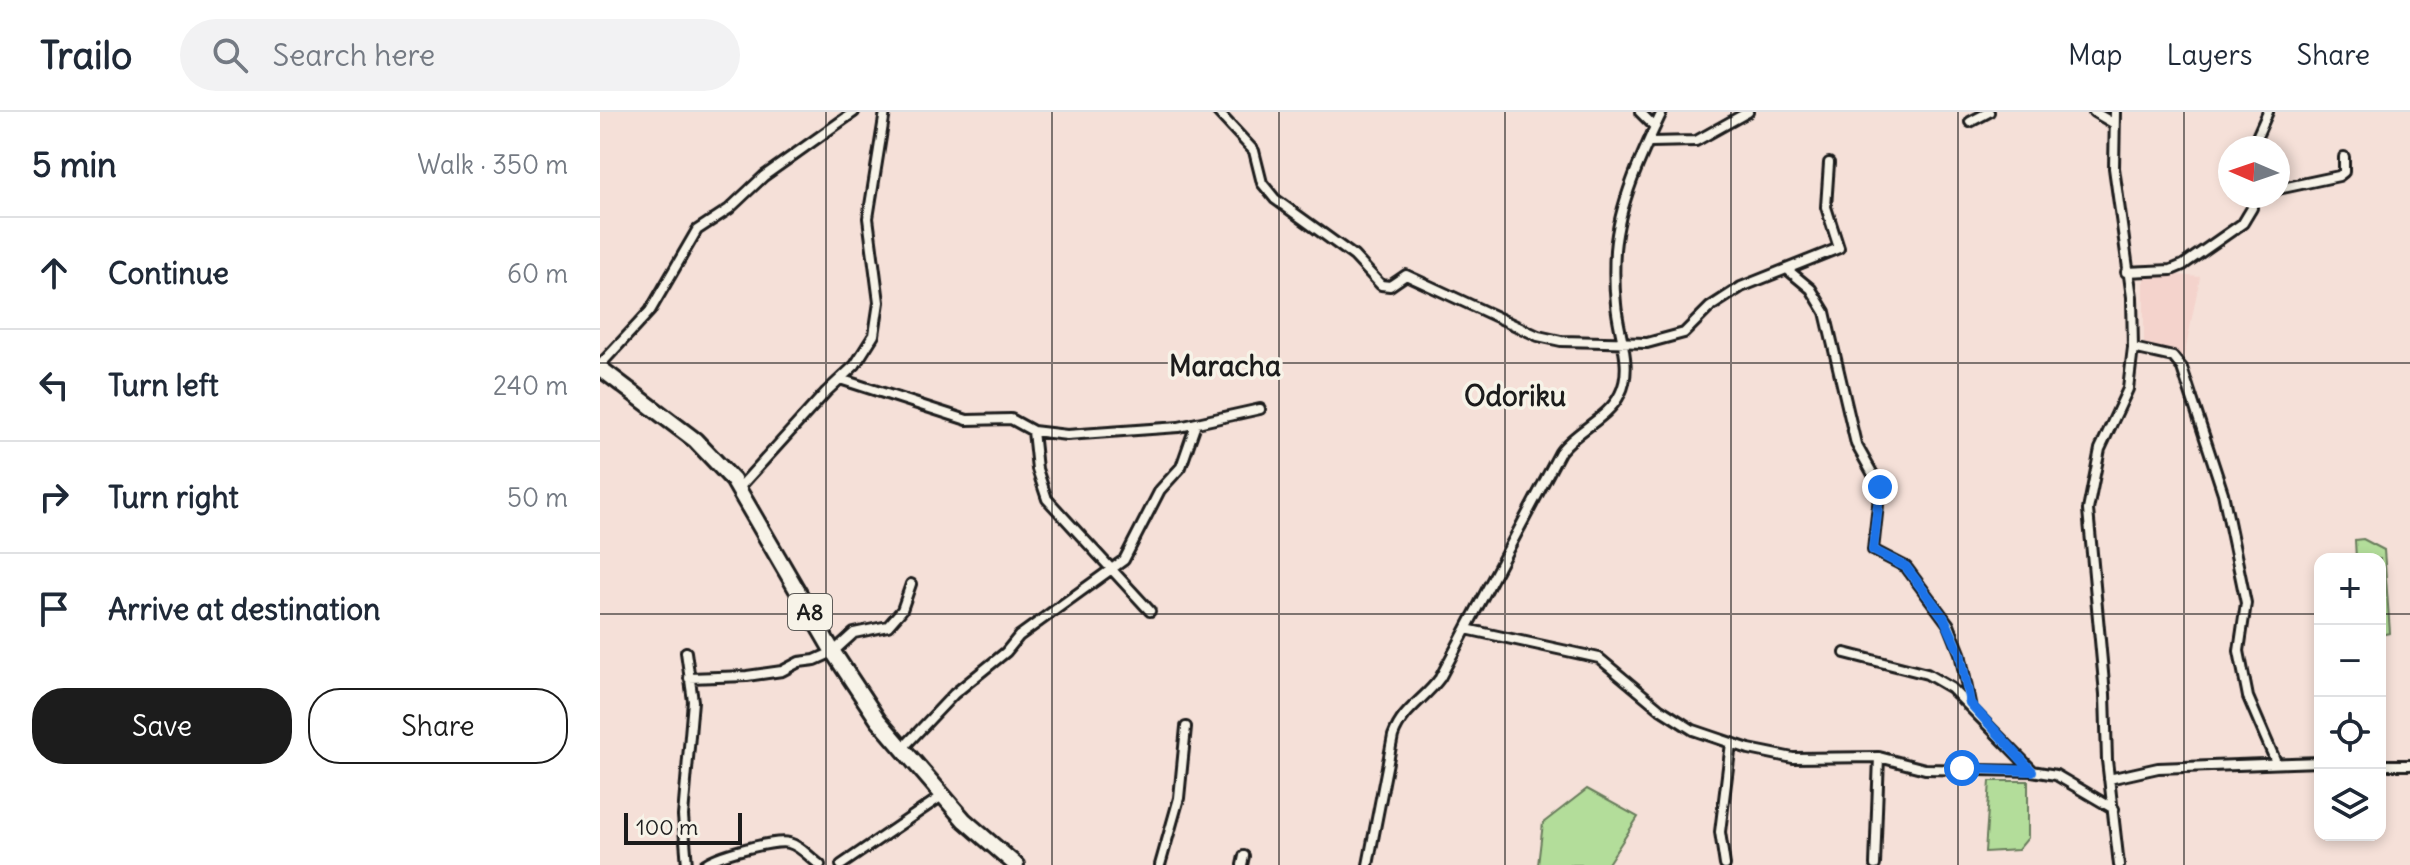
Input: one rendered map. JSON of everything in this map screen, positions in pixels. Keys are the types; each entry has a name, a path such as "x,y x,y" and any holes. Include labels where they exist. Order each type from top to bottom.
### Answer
{"main road":[{"name":"A8","path":"600,366 695,440 739,488 833,652 902,749 942,796 1016,865"}],"street":[{"path":"600,366 650,311 697,230 729,209 764,176 854,112"},
{"path":"739,488 869,347 878,312 868,218 885,112"},
{"path":"1218,112 1254,151 1262,183 1275,199 1354,256 1381,285 1390,286 1402,277 1411,276 1538,336 1561,341 1647,343 1676,337 1729,294 1841,246 1826,207 1829,163"},
{"path":"1640,112 1655,127"},
{"path":"1368,865 1393,736 1400,718 1430,692 1560,452 1572,436 1614,405 1622,391 1626,375 1615,281 1617,231 1623,208 1662,112"},
{"path":"1650,142 1696,141 1748,112"},
{"path":"1970,122 1989,112"},
{"path":"2094,112 2113,123"},
{"path":"2115,112 2116,183 2126,272 2132,297 2133,348 2128,389 2100,449 2088,497 2109,779 2119,865"},
{"path":"2257,136 2268,112"},
{"path":"2290,186 2339,176 2344,172 2344,157"},
{"path":"2126,272 2171,270 2183,265 2249,217 2250,208"},
{"path":"1788,270 1811,289 1825,312 1856,444 1880,487 1873,550 1906,567 1949,625 1960,653 1970,703"},
{"path":"2133,348 2173,357 2182,368 2220,483 2246,603 2239,651 2248,697 2276,762"},
{"path":"840,379 967,420 1011,419 1033,431 1103,435 1196,424 1260,409"},
{"path":"902,749 954,694 1019,636 1111,571 1132,549 1160,490 1181,467 1196,424"},
{"path":"1033,431 1037,469 1047,499 1150,611"},
{"path":"689,678 782,671 833,652 854,633 888,626 902,610 911,584"},
{"path":"1466,629 1599,658 1660,709 1693,730 1767,754 1793,758 1879,757 1925,769 2032,771 2073,783 2114,809"},
{"path":"686,652 692,713 683,816 687,865"},
{"path":"1845,653 1927,674 1970,703 2032,771"},
{"path":"1160,865 1179,798 1186,727"},
{"path":"1725,865 1720,832 1731,743"},
{"path":"1875,865 1879,757"},
{"path":"2109,779 2158,768 2247,767 2276,762 2314,762"},
{"path":"2386,765 2410,765"},
{"path":"841,865 942,796"},
{"path":"704,865 729,852 782,842 793,844 820,865"}],"shaded area":[{"path":"2144,272 2200,277 2184,358 2144,347"}],"green space":[{"path":"2363,539 2384,553 2356,553 2355,540"},
{"path":"2386,578 2390,633 2386,634"},
{"path":"1990,781 2028,781 2028,838 2018,850 1985,852"},
{"path":"1587,789 1638,817 1607,865 1538,865 1543,823"}],"district":[{"name":"Maracha","path":"1225,366"},
{"name":"Odoriku","path":"1515,396"}],"route":[{"path":"1880,487 1873,550 1906,567 1944,618 1960,653 1970,703 2032,771 1962,768"}]}
